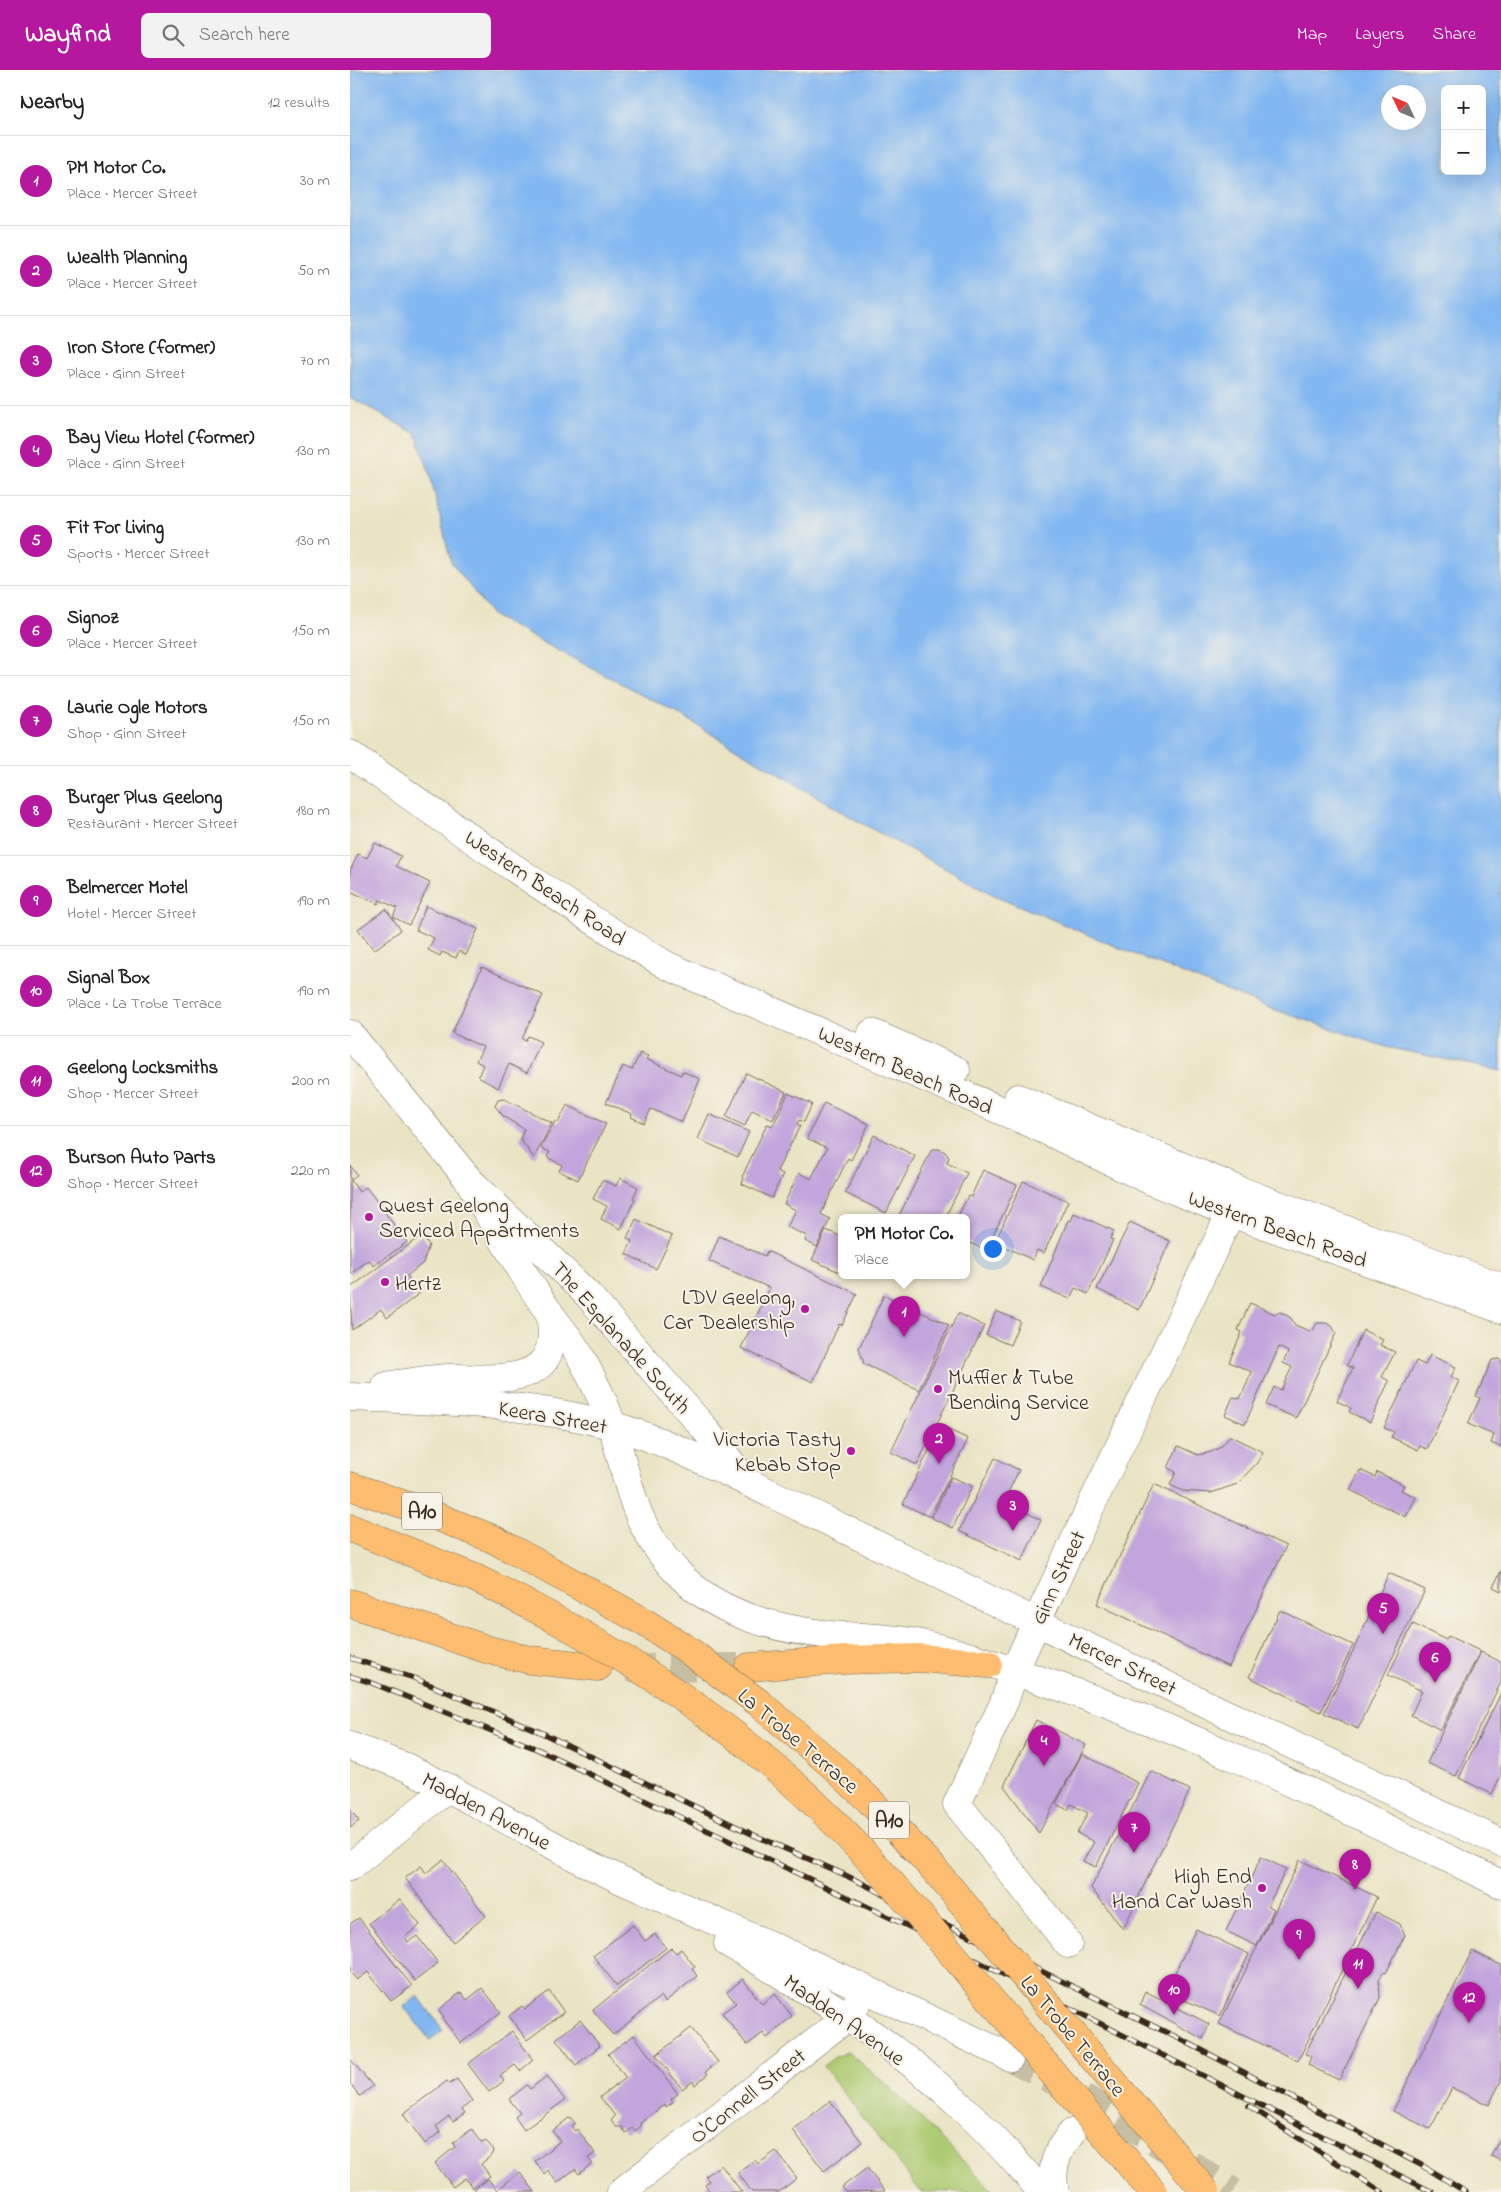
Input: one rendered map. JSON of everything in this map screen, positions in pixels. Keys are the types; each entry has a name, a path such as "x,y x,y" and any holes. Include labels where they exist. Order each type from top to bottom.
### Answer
{"highway":[{"name":"La Trobe Terrace","path":"350,1486 423,1511 493,1539 639,1619 685,1648 759,1703 832,1765 869,1800 933,1868 1206,2192"},
{"name":"La Trobe Terrace","path":"350,1528 475,1578 534,1606 644,1671 748,1745 852,1840 902,1893 1152,2192"},
{"path":"350,1603 488,1650 530,1660 598,1667"},
{"path":"749,1667 845,1660 919,1658 988,1664"}],"street":[{"name":"Western Beach Road","path":"350,734 594,899 647,933 696,958 1091,1129 1236,1202 1501,1309"},
{"name":"Western Beach Road","path":"350,754 552,894 668,966 1030,1124 1151,1181 1236,1202 1501,1287"},
{"name":"The Esplanade South","path":"350,1034 468,1179 588,1295 704,1428 746,1482"},
{"name":"The Esplanade South","path":"468,1179 506,1246 549,1312 581,1356 612,1425 632,1499 647,1534 656,1548 682,1577 706,1596 737,1613 774,1626 833,1635 906,1641 930,1645 988,1664"},
{"name":"Ginn Street","path":"1068,1944 957,1804 1005,1700 1014,1672 1037,1621 1236,1202"},
{"path":"350,1392 411,1382 515,1376 530,1372 546,1358 551,1346 552,1323 549,1312"},
{"name":"Keera Street","path":"350,1398 480,1402 612,1425 676,1450 746,1482"},
{"name":"Mercer Street","path":"746,1482 1501,1843"},
{"name":"Mercer Street","path":"988,1664 1099,1700 1239,1758 1501,1884"},
{"name":"Madden Avenue","path":"350,1746 406,1767 568,1854 621,1880 1010,2057"},
{"path":"350,1868 448,1788"},
{"name":"Madden Avenue","path":"621,1880 810,1991 848,2017 921,2072 960,2105 1042,2192"},
{"name":"O'Connell Street","path":"621,2192 848,2017 866,1990"},
{"path":"1055,2192 1053,2176 1056,2158 1062,2145 1072,2133"}],"green space":[{"path":"847,2052 888,2085 994,2192 921,2192 823,2066 835,2057"}],"water":[{"path":"350,70 1501,70 1501,1071 1386,1047 1264,1006 994,895 861,823 677,713 493,616 451,562 429,471 416,434 350,397"},
{"path":"418,1996 443,2030 430,2040 404,2007"}],"building":[{"path":"375,843 401,856 396,866 430,883 409,925 393,917 397,908 380,900 378,904 350,891 350,871 358,854 367,858"},
{"path":"426,906 478,929 466,955 459,951 456,958 442,952 440,956 428,950 434,938 416,930"},
{"path":"386,909 401,930 374,950 358,929"},
{"path":"482,967 543,995 522,1039 525,1041 528,1036 541,1042 527,1073 509,1064 498,1088 478,1077 483,1065 476,1061 483,1047 452,1033"},
{"path":"640,1053 648,1056 646,1059 681,1075 682,1071 700,1079 682,1122 651,1109 644,1123 631,1117 632,1114 606,1103 623,1066 632,1070"},
{"path":"746,1073 786,1092 773,1120 752,1110 745,1126 726,1117"},
{"path":"788,1093 812,1104 804,1122 799,1120 797,1124 800,1126 777,1171 783,1174 772,1198 742,1184 744,1178 742,1177 767,1124 773,1126"},
{"path":"504,1099 552,1123 534,1158 520,1139 524,1129 504,1117 495,1106 498,1100"},
{"path":"824,1103 869,1124 851,1160 848,1158 821,1214 830,1219 817,1247 805,1241 807,1236 787,1227 796,1210 784,1204 799,1173 811,1179 827,1148 807,1138"},
{"path":"567,1105 606,1124 578,1180 559,1171 562,1165 547,1157 550,1152 541,1148 555,1121 558,1123"},
{"path":"709,1114 749,1132 738,1157 698,1139"},
{"path":"874,1135 915,1156 886,1213 845,1193"},
{"path":"932,1149 939,1149 945,1152 949,1157 947,1163 967,1173 947,1214 900,1214"},
{"name":"Quest Geelong Serviced Appartments","path":"350,1165 357,1175 351,1180 359,1192 366,1187 407,1242 374,1266 369,1260 350,1274"},
{"path":"983,1170 1017,1185 986,1250 970,1243 970,1214 959,1214 968,1196 971,1197"},
{"path":"620,1178 638,1187 633,1198 635,1199 621,1229 601,1219 607,1206 593,1199 602,1180 616,1186"},
{"path":"1023,1181 1068,1201 1044,1253 1037,1250 1033,1260 995,1242"},
{"path":"1074,1213 1114,1231 1110,1239 1113,1240 1088,1294 1075,1288 1070,1299 1041,1287 1068,1220 1071,1221"},
{"path":"636,1219 672,1236 656,1269 626,1254 632,1241 627,1238"},
{"path":"1130,1222 1170,1241 1139,1310 1097,1289"},
{"path":"826,1230 838,1235 838,1271 812,1260"},
{"name":"Hertz","path":"422,1235 429,1245 423,1263 407,1276 420,1293 387,1318 381,1309 352,1330 350,1288"},
{"name":"LDV Geelong, Car Dealership","path":"719,1236 765,1256 767,1251 857,1294 842,1325 839,1324 813,1382 741,1348 770,1288 709,1261"},
{"path":"884,1295 949,1325 919,1390 864,1364 859,1348"},
{"path":"1250,1303 1275,1314 1280,1312 1291,1318 1295,1325 1312,1332 1317,1323 1326,1323 1332,1326 1336,1333 1296,1418 1266,1405 1274,1387 1281,1390 1292,1367 1283,1363 1288,1352 1279,1347 1245,1424 1225,1415 1233,1397 1240,1399 1252,1372 1229,1362 1242,1332 1238,1330"},
{"path":"996,1311 1020,1321 1010,1345 986,1335"},
{"name":"Muffler & Tube Bending Service","path":"958,1313 984,1326 917,1465 891,1452"},
{"path":"1363,1330 1383,1340 1380,1345 1395,1352 1382,1377 1389,1381 1370,1422 1349,1412 1351,1408 1337,1401 1353,1368 1347,1365"},
{"path":"1430,1355 1456,1367 1451,1377 1459,1381 1427,1449 1420,1446 1418,1450 1391,1437 1394,1432 1384,1428 1416,1361 1425,1365"},
{"path":"1492,1360 1501,1360 1501,1447 1491,1443 1494,1435 1468,1424 1480,1398 1476,1396"},
{"path":"941,1426 968,1439 930,1517 903,1504"},
{"path":"1230,1436 1263,1452 1257,1463 1237,1484 1211,1493 1183,1491 1170,1485 1176,1472 1168,1468 1178,1446 1198,1455 1221,1447"},
{"path":"995,1458 1019,1470 1004,1501 1041,1520 1022,1561 959,1531"},
{"path":"1360,1470 1375,1477 1377,1472 1404,1485 1401,1490 1416,1497 1406,1517 1350,1490"},
{"path":"951,1477 972,1486 953,1528 932,1518"},
{"path":"1154,1484 1286,1546 1229,1667 1097,1604"},
{"path":"1501,1571 1501,1591 1493,1587"},
{"path":"1389,1573 1425,1590 1358,1729 1324,1713"},
{"path":"1280,1610 1353,1645 1321,1712 1249,1677"},
{"path":"1413,1624 1446,1640 1448,1636 1480,1651 1441,1730 1411,1715 1422,1691 1388,1675"},
{"path":"1481,1652 1501,1662 1501,1682 1456,1776 1427,1763"},
{"path":"1501,1693 1501,1775 1492,1794 1459,1778"},
{"path":"1036,1720 1086,1745 1039,1833 1004,1786"},
{"path":"1082,1754 1138,1783 1096,1867 1083,1861 1094,1842 1077,1833 1088,1813 1071,1804 1068,1810 1056,1804"},
{"path":"1151,1771 1190,1790 1123,1929 1091,1888"},
{"path":"350,1809 359,1821 350,1828"},
{"name":"High End Hand Car Wash","path":"1261,1857 1286,1869 1268,1906 1274,1909 1257,1946 1226,1931"},
{"path":"443,1860 486,1916 453,1942 405,1878 421,1866 426,1873"},
{"path":"1300,1860 1377,1897 1298,2061 1219,2024"},
{"path":"400,1899 420,1925 405,1937 408,1942 417,1936 438,1963 415,1981 369,1923"},
{"path":"1376,1912 1400,1924 1405,1935 1386,1973 1383,1972 1379,1980 1380,1998 1339,2080 1308,2065 1311,2056 1305,2054"},
{"path":"359,1918 412,1986 391,2001 368,1972 357,1980 350,1972 350,1924"},
{"path":"633,1925 645,1941 655,1934 666,1948 617,1986 593,1956"},
{"path":"1196,1929 1249,1954 1220,2016 1178,1997 1169,1985"},
{"path":"671,1948 676,1953 681,1949 695,1967 692,1969 697,1976 665,2002 661,1996 613,2035 593,2010"},
{"path":"1472,1951 1501,1965 1501,2081 1489,2105 1452,2088 1430,2129 1393,2111"},
{"path":"743,1979 762,2004 775,1994 792,2016 767,2038 763,2033 747,2045 722,2013 736,2003 727,1992"},
{"path":"482,1988 501,2012 461,2043 442,2018 444,2017 439,2010 461,1992 467,2000"},
{"path":"549,1991 564,2012 527,2040 509,2016 522,2006 525,2009"},
{"path":"1145,1991 1209,2024 1203,2039 1140,2005"},
{"path":"580,2020 600,2046 576,2065 556,2039"},
{"path":"691,2028 718,2062 706,2071 708,2074 695,2085 693,2081 682,2089 656,2055"},
{"path":"512,2031 533,2060 520,2071 515,2065 500,2076 504,2081 489,2092 468,2064"},
{"path":"634,2035 678,2094 671,2099 673,2102 666,2107 665,2104 640,2123 642,2125 635,2131 633,2128 626,2133 622,2127 616,2127 611,2121 615,2116 600,2097 626,2078 608,2054"},
{"path":"350,2059 373,2086 360,2096 350,2084"},
{"path":"547,2076 565,2100 524,2130 515,2117 520,2113 509,2099 527,2085 530,2089"},
{"path":"457,2079 472,2101 462,2109 465,2113 453,2121 449,2116 436,2126 440,2132 425,2144 403,2114 447,2081 450,2084"},
{"path":"830,2101 862,2142 824,2171 793,2130"},
{"path":"570,2117 575,2123 571,2126 575,2131 577,2129 595,2153 588,2158 592,2163 579,2174 575,2169 557,2183 548,2170 544,2174 535,2161 560,2141 552,2131"},
{"path":"472,2129 482,2143 486,2141 494,2150 493,2154 481,2164 490,2176 473,2188 465,2178 453,2187 435,2163 455,2147 453,2143"},
{"path":"1501,2136 1501,2161 1491,2156"},
{"path":"776,2151 797,2178 779,2192 752,2192 738,2173 755,2160 758,2164"},
{"path":"721,2165 742,2192 710,2192 705,2185 710,2181 706,2176"},
{"path":"867,2168 885,2191 846,2192 842,2187"},
{"path":"520,2172 535,2192 475,2192 474,2190 488,2179 497,2190"}],"tunnel":[{"path":"626,1668 749,1667"},
{"path":"1010,2057 1110,2112 1233,2192"}],"railway":[{"path":"350,1658 414,1678 538,1731 754,1835 843,1874 1188,2043 1421,2165 1466,2192"},
{"path":"350,1676 537,1749 914,1929 1432,2192"},
{"path":"1249,2106 1382,2192"}],"place":[{"name":"Quest Geelong Serviced Appartments","path":"369,1217"},
{"name":"Hertz","path":"385,1282"},
{"name":"LDV Geelong, Car Dealership","path":"805,1309"},
{"name":"PM Motor Co.","path":"904,1337"},
{"name":"Muffler & Tube Bending Service","path":"938,1389"},
{"name":"Victoria Tasty Kebab Stop","path":"851,1451"},
{"name":"Wealth Planning","path":"939,1464"},
{"name":"Iron Store (former)","path":"1013,1531"},
{"name":"Fit For Living","path":"1383,1634"},
{"name":"Signoz","path":"1435,1683"},
{"name":"Bay View Hotel (former)","path":"1044,1766"},
{"name":"Laurie Ogle Motors","path":"1134,1853"},
{"name":"High End Hand Car Wash","path":"1262,1888"},
{"name":"Burger Plus Geelong","path":"1355,1890"},
{"name":"Belmercer Motel","path":"1299,1960"},
{"name":"Geelong Locksmiths","path":"1358,1989"},
{"name":"Signal Box","path":"1174,2015"},
{"name":"Burson Auto Parts","path":"1469,2023"}]}
